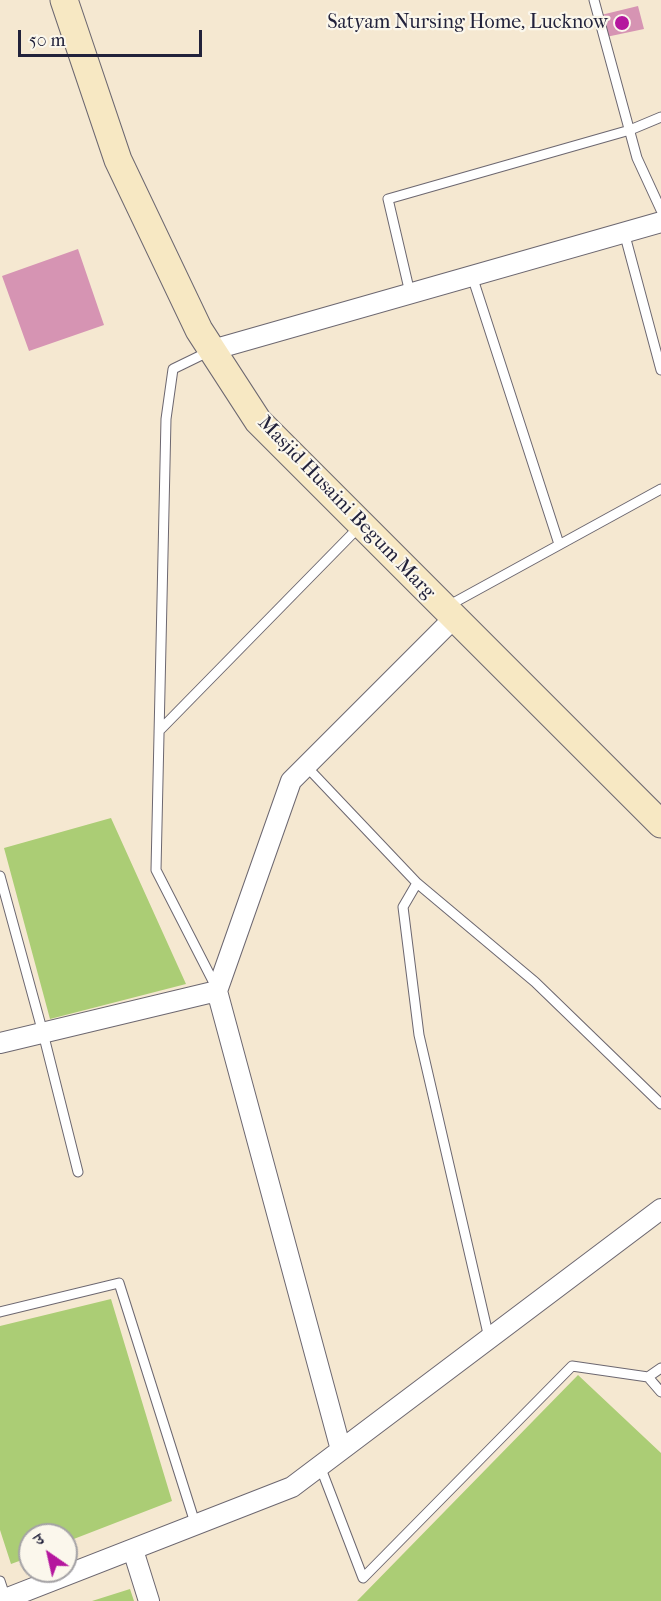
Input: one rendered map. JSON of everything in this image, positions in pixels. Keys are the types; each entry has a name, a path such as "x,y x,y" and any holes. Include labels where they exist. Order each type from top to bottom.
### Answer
{"street":[{"name":"Masjid Husaini Begum Marg","path":"64,0 118,160 199,330 258,421 661,824"},
{"path":"212,350 661,222"},
{"path":"341,1449 217,991 291,781 449,613"},
{"path":"0,1043 217,991"},
{"path":"3,1595 134,1550 292,1487 661,1209"},
{"path":"134,1550 149,1601"}],"lane":[{"path":"594,0 637,158 661,210"},
{"path":"410,293 388,198 630,130 661,117"},
{"path":"624,232 661,370"},
{"path":"472,276 559,544"},
{"path":"212,350 173,369 166,419 156,870 217,991"},
{"path":"449,613 559,544 661,489"},
{"path":"159,731 361,525"},
{"path":"306,766 417,883 535,982 661,1104"},
{"path":"0,876 78,1172"},
{"path":"417,883 403,907 418,1035 489,1338"},
{"path":"0,1312 119,1283 196,1526"},
{"path":"320,1466 363,1578 572,1366 648,1377 661,1392"},
{"path":"648,1377 661,1368"}],"green space":[{"path":"111,818 186,984 50,1019 4,848"},
{"path":"111,1299 172,1501 78,1537 78,1523 18,1523 18,1561 11,1564 0,1530 0,1326"},
{"path":"578,1375 661,1453 661,1601 357,1601"},
{"path":"130,1589 134,1601 92,1601"}],"building":[{"path":"638,6 644,29 606,37 601,15"},
{"path":"78,249 104,325 29,351 2,276"}],"place":[{"name":"Satyam Nursing Home, Lucknow","path":"622,23"}]}
